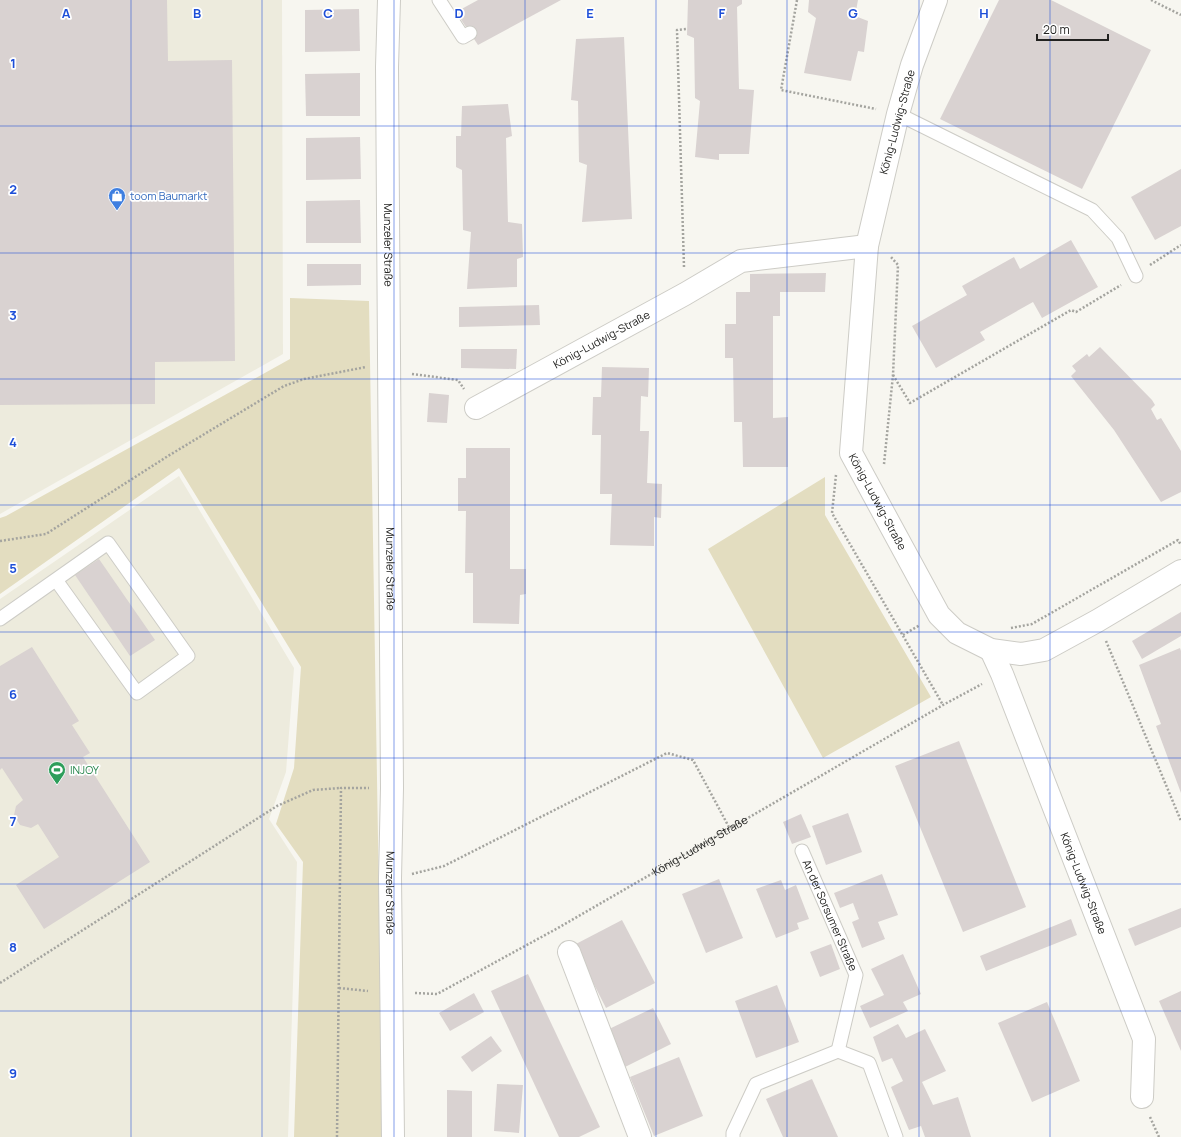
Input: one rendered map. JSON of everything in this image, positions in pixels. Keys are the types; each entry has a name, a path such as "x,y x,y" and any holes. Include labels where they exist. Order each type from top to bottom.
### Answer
{"street":[{"name":"Munzeler Straße","path":"389,0 387,67 392,788 390,878 393,1137"},
{"name":"König-Ludwig-Straße","path":"936,0 912,65 898,114 867,246 851,453 939,615 957,633 991,650 1021,654 1044,650 1097,621 1181,571"},
{"name":"König-Ludwig-Straße","path":"476,408 685,294 741,261 867,246"},
{"name":"König-Ludwig-Straße","path":"991,650 1002,674 1144,1039 1142,1097"},
{"path":"569,952 640,1137"}],"lane":[{"path":"439,0 463,37 470,33"},
{"path":"898,114 1092,210 1118,238 1136,276"},
{"path":"0,620 56,580 108,543 188,656 137,693 56,580"},
{"name":"An der Sorsumer Straße","path":"802,851 856,975 838,1051"},
{"path":"733,1137 733,1133 756,1084 838,1051 869,1063 896,1137"}],"path":[{"path":"797,0 781,90 898,114"},
{"path":"1151,0 1181,15"},
{"path":"685,294 677,30 687,30"},
{"path":"893,375 910,403 1071,310 1076,312 1136,276 1168,252 1181,245"},
{"path":"867,246 883,249 898,265 893,375 884,468"},
{"path":"0,541 46,534 168,456 284,386 304,379 370,366 389,371 458,380 476,408"},
{"path":"851,453 836,474 832,513 943,705"},
{"path":"1004,629 1032,624 1178,540 1181,545"},
{"path":"1097,621 1181,821"},
{"name":"König-Ludwig-Straße","path":"339,988 392,993 437,994 558,928 943,705 1002,674"},
{"path":"390,878 444,866 667,754 693,760 730,829"},
{"path":"337,1137 341,788"},
{"path":"0,983 277,806 313,790 341,788 392,788"}],"shaded area":[{"name":"toom Baumarkt","path":"0,0 282,0 283,354 0,514"},
{"path":"290,298 369,301 383,1137 294,1137 303,862 276,824 294,768 301,667 179,468 0,594 0,518 290,359"},
{"path":"179,476 294,668 286,772 269,819 297,862 288,1137 0,1137 0,599"},
{"path":"825,477 825,515 931,697 823,758 708,549"}],"building":[{"name":"toom Baumarkt","path":"0,0 167,0 168,61 232,60 235,361 155,362 155,404 0,405"},
{"path":"478,0 561,0 478,45 456,12"},
{"path":"688,0 742,0 742,4 737,7 739,89 754,90 749,154 719,154 719,160 695,157 700,101 695,98 694,38 687,35"},
{"path":"809,0 858,0 855,16 868,21 864,52 858,51 851,81 804,73 816,18 808,12"},
{"path":"999,0 1051,0 1151,50 1082,189 940,119"},
{"path":"359,9 360,51 305,52 305,10"},
{"path":"624,37 632,219 582,222 587,165 579,162 578,101 571,100 576,39"},
{"path":"360,73 360,116 306,116 305,74"},
{"path":"508,104 512,136 506,138 508,222 522,224 523,257 517,259 517,287 467,289 471,232 463,230 462,170 456,167 456,136 461,136 462,106"},
{"path":"360,137 361,179 306,180 306,138"},
{"path":"1181,169 1181,226 1155,240 1131,197"},
{"path":"360,200 361,243 306,243 306,201"},
{"path":"1071,240 1098,287 1042,318 1033,302 980,332 985,340 936,368 912,326 967,295 962,286 1014,257 1020,269"},
{"path":"307,264 361,264 361,285 307,286"},
{"path":"826,273 825,292 780,292 780,316 773,316 773,418 788,417 788,467 743,467 742,422 734,422 733,358 725,358 725,324 736,324 736,292 750,292 750,274"},
{"path":"539,305 540,325 459,327 459,307"},
{"path":"1100,347 1152,400 1155,405 1151,409 1157,420 1161,418 1181,451 1181,492 1161,502 1114,430 1071,376 1076,371 1072,366 1087,354 1089,357"},
{"path":"461,349 517,349 516,369 461,368"},
{"path":"602,367 649,368 648,397 641,396 640,431 649,431 647,483 662,484 661,518 654,517 654,546 610,545 612,494 600,494 601,435 592,435 593,397 601,397"},
{"path":"429,393 449,395 447,423 427,422"},
{"path":"466,448 510,448 510,569 526,569 526,594 520,595 519,624 473,623 473,573 465,573 466,511 458,511 458,478 466,478"},
{"path":"99,559 155,640 130,656 75,575"},
{"path":"1181,612 1181,636 1142,659 1132,641"},
{"name":"INJOY","path":"32,647 79,721 72,725 90,753 83,757 150,862 44,929 16,885 59,857 38,824 31,828 20,825 14,815 16,806 23,800 2,768 0,770 0,666"},
{"path":"1180,648 1181,793 1156,726 1161,724 1139,665"},
{"path":"959,741 1026,907 963,932 895,766"},
{"path":"848,813 862,852 826,865 812,826"},
{"path":"801,814 811,837 792,844 783,822"},
{"path":"882,874 898,915 878,922 885,939 862,948 852,922 859,919 853,903 840,908 834,893"},
{"path":"719,879 743,938 706,953 682,894"},
{"path":"781,880 785,890 796,885 809,919 797,923 799,929 776,938 756,889"},
{"path":"1181,908 1181,927 1135,946 1128,929"},
{"path":"1071,919 1077,935 986,971 980,956"},
{"path":"622,920 655,983 606,1008 574,945"},
{"path":"831,944 840,969 820,977 810,952"},
{"path":"903,954 921,994 903,1002 908,1011 870,1028 860,1006 884,995 871,969"},
{"path":"528,974 600,1127 579,1137 559,1137 491,991"},
{"path":"777,985 799,1042 756,1058 735,1001"},
{"path":"1181,991 1181,1051 1159,1001"},
{"path":"474,993 484,1012 450,1031 439,1013"},
{"path":"1047,1002 1080,1081 1032,1102 998,1023"},
{"path":"653,1008 671,1044 625,1067 607,1030"},
{"path":"898,1024 906,1038 925,1029 946,1071 922,1082 933,1105 958,1097 971,1137 925,1137 921,1126 909,1130 891,1087 903,1081 892,1058 882,1062 873,1037"},
{"path":"491,1036 502,1051 472,1072 461,1057"},
{"path":"679,1057 703,1116 654,1136 630,1077"},
{"path":"812,1079 838,1137 783,1137 766,1099"},
{"path":"497,1084 523,1085 519,1133 494,1131"},
{"path":"447,1090 472,1091 472,1137 447,1137"}],"place":[{"name":"toom Baumarkt","path":"117,211"},
{"name":"INJOY","path":"57,785"}]}
